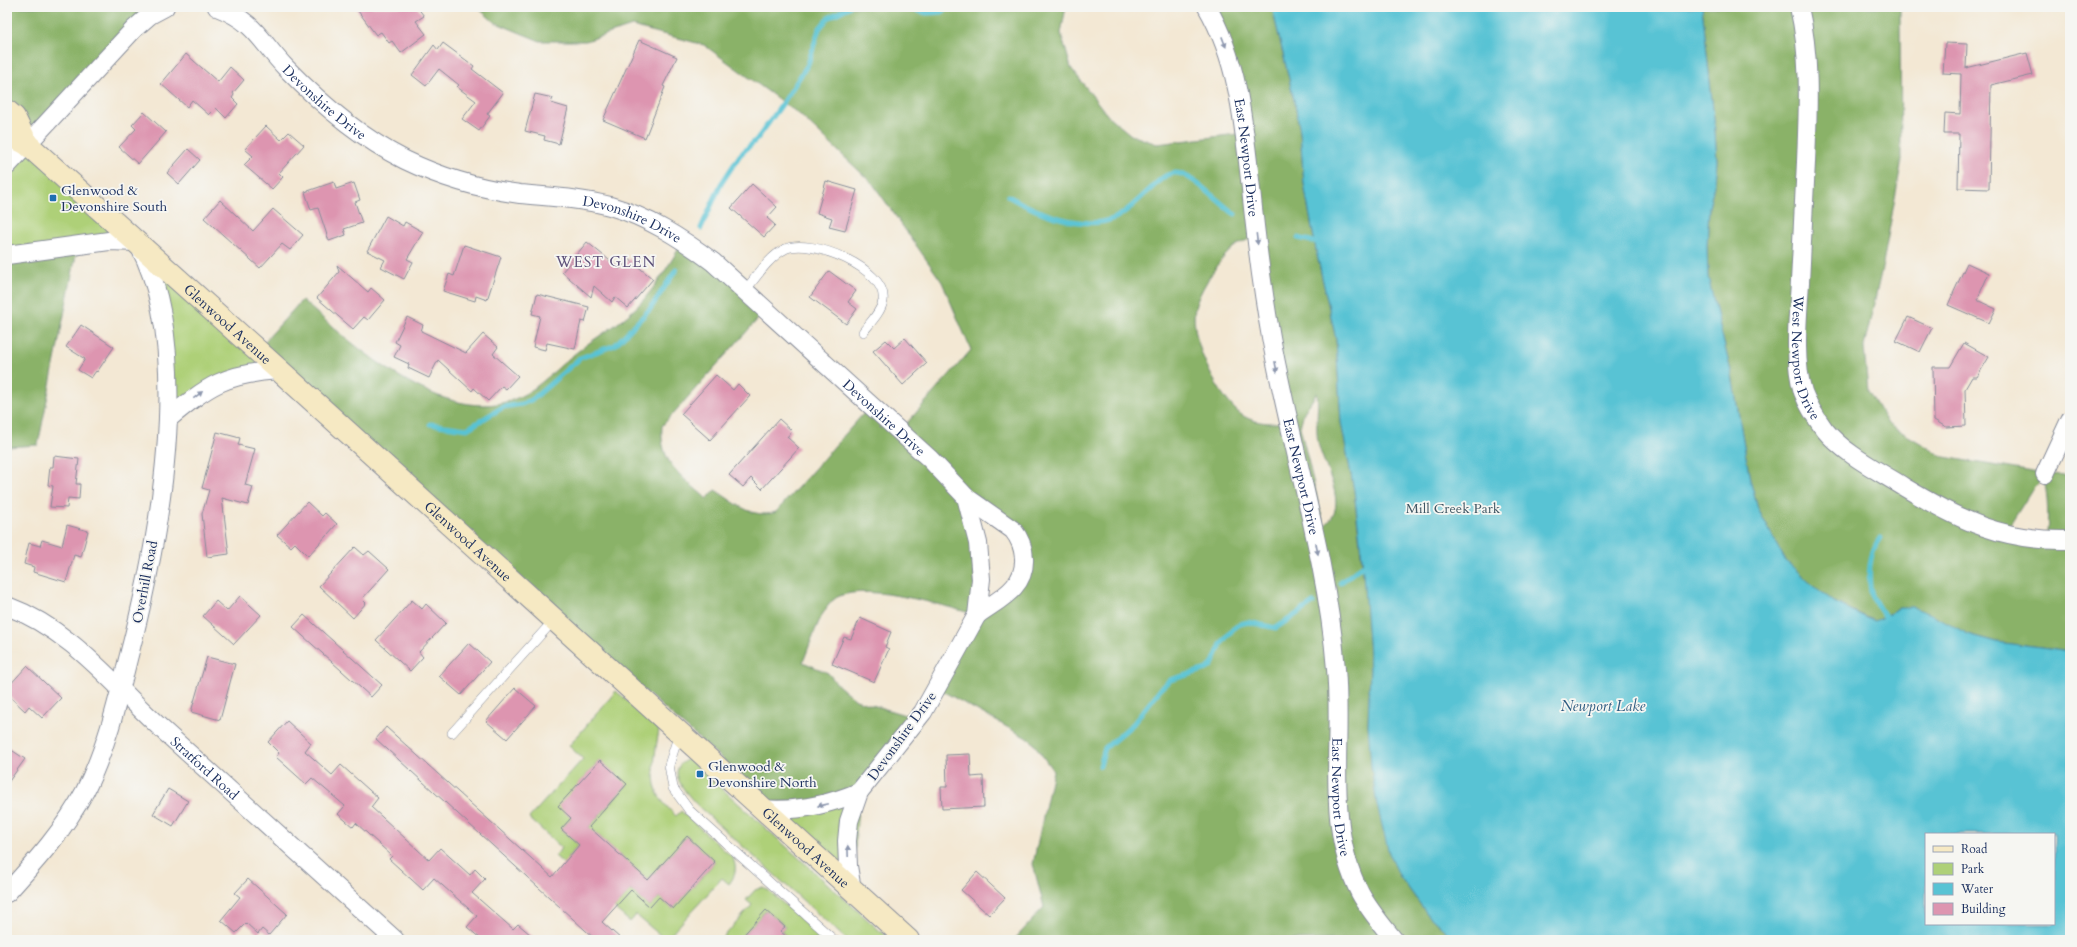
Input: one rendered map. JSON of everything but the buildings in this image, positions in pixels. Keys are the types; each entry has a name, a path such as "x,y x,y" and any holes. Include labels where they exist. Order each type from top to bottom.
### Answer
{"street":[{"path":"134,29 138,7"},
{"path":"7,166 134,29 150,15 165,7"},
{"name":"Devonshire Drive","path":"217,7 255,29 285,67 325,106 362,135 405,160 444,176 481,187 519,194 576,199 627,212 650,221 684,240 713,262 930,459 966,497 1012,530 1018,537 1023,550 1024,563 1021,575 1014,587 977,615 922,712 902,741 859,792 849,821 847,841 848,866 852,890"},
{"name":"Devonshire Drive","path":"247,7 255,29"},
{"name":"East Newport Drive","path":"1207,7 1221,33 1229,55 1241,106 1270,335 1288,423 1310,515 1331,628 1336,670 1337,791 1340,830 1352,873 1360,894 1372,913 1394,940"},
{"name":"West Newport Drive","path":"1799,7 1803,24 1808,67 1808,110 1799,303 1798,364 1804,392 1812,410 1824,428 1837,442 1859,458 1941,509 1974,524 2024,539 2070,540"},
{"name":"Glenwood Avenue","path":"7,111 14,117 27,144"},
{"name":"Glenwood Avenue","path":"7,134 27,144 137,242 908,940"},
{"path":"7,255 109,241 137,242"},
{"name":"Overhill Road","path":"7,893 41,856 67,821 85,791 100,759 139,617 151,559 160,497 168,419 168,368 165,334 153,277 147,260 137,242"},
{"path":"168,419 201,392 217,382 254,371 279,370"},
{"path":"2045,474 2070,420"},
{"name":"Devonshire Drive","path":"966,497 981,560 977,615"},
{"name":"Stratford Road","path":"7,606 37,620 69,641 162,730 395,940"},
{"name":"Devonshire Drive","path":"764,809 780,810 813,808 859,792"}],"lane":[{"path":"745,291 775,256 786,249 802,246 819,248 841,255 872,278 883,293 883,301 880,309 863,332"},
{"path":"452,733 554,620"},
{"path":"680,733 669,765 673,788 689,810 834,940"}],"green space":[{"path":"7,7 165,7 150,15 134,29 27,144 7,134"},
{"path":"7,7 138,7 134,29 7,166"},
{"path":"477,7 1066,7 1061,33 1071,68 1108,116 1131,135 1157,144 1245,133 1207,7 1272,7 1295,104 1300,131 1304,184 1317,255 1336,339 1341,422 1354,490 1365,592 1370,669 1368,725 1399,875 1428,915 1455,940 1014,940 1044,907 1033,864 1053,771 1032,741 937,688 977,615 902,596 880,593 860,592 843,595 832,601 819,622 803,662 828,673 839,686 856,700 918,719 859,792 780,810 257,350 302,300 373,359 401,378 431,393 460,402 489,405 517,398 541,383 577,352 616,325 637,307 659,280 684,240 766,310 662,426 664,450 668,460 681,476 707,499 715,490 751,512 767,514 776,512 871,405 900,431 971,350 942,282 873,184 799,114 704,45 632,26 586,41 540,41 494,22","holes":["1256,236 1287,422 1268,423 1255,421 1238,412 1221,392 1213,378 1200,349 1196,334 1194,320 1195,308 1197,301 1211,275 1228,252 1239,244","1317,393 1318,442 1333,486 1335,497 1335,508 1332,518 1324,526 1300,427 1304,412","967,497 1012,530 1021,575 978,614"]},
{"path":"1702,7 1900,7 1901,165 1883,264 1864,347 1868,391 1888,424 1944,457 2045,474 2070,475 2070,652 1997,642 1968,634 1950,625 1900,607 1883,618 1875,621 1834,602 1785,560 1758,509 1750,480 1732,376 1708,277 1707,246 1709,207 1715,181 1717,161","holes":["2044,478 2048,517 2046,541 2005,533 2032,490"]},
{"path":"27,144 136,242 109,241 7,255 7,166"},
{"path":"138,243 279,370 244,375 218,383 195,398 168,419 168,374 164,328 155,284"},
{"path":"78,245 38,445 7,447 7,255"},
{"path":"616,691 659,730 655,754 654,780 658,794 662,800 676,816 681,811 733,858 735,872 729,884 722,878 666,940 636,915 630,922 555,856 562,848 529,818 583,759 569,746","holes":["600,760 627,785 589,827 648,880 687,836 715,862 673,909 659,897 650,907 631,890 618,904 567,858 579,845 561,829 571,818 559,806"]},
{"path":"689,759 890,940 847,940 699,807 684,789 677,775 681,763"},
{"path":"859,792 852,890 780,810"},
{"path":"763,887 824,940 790,940 781,931 785,926 766,910 739,940 721,940 752,905 746,900 755,890"}],"water":[{"name":"Newport Lake","path":"1272,7 1702,7 1717,161 1715,181 1709,207 1707,246 1708,277 1732,376 1750,480 1758,509 1785,560 1834,602 1867,618 1875,621 1883,618 1900,607 1912,607 1931,614 1968,634 1997,642 2070,652 2070,940 1455,940 1428,915 1399,875 1389,853 1377,805 1371,766 1368,725 1370,669 1362,558 1354,490 1341,422 1336,339 1317,255 1304,184 1300,131"}],"waterway":[{"path":"701,228 721,184 740,155 757,139 783,103 808,64 819,29 828,18 849,7"},
{"path":"901,7 927,13 942,12 946,7"},
{"path":"1008,196 1046,214 1060,218 1089,223 1103,222 1119,216 1131,207 1163,177 1176,173 1190,178 1235,214"},
{"path":"1298,238 1315,242"},
{"path":"430,424 467,429 503,407 522,404 533,399 580,358 615,345 650,309 676,270"},
{"path":"1880,538 1873,550 1869,573 1870,588 1873,598 1885,617"},
{"path":"1340,583 1362,566"},
{"path":"1100,766 1105,748 1133,724 1163,686 1170,680 1207,669 1212,665 1221,644 1233,629 1240,624 1248,622 1276,628 1313,603"}],"place":[{"name":"Glenwood & Devonshire South","path":"53,198"},
{"name":"Glenwood & Devonshire North","path":"700,774"}],"district":[{"name":"WEST GLEN","path":"606,262"}],"park label":[{"name":"Mill Creek Park","path":"1453,508"}]}
